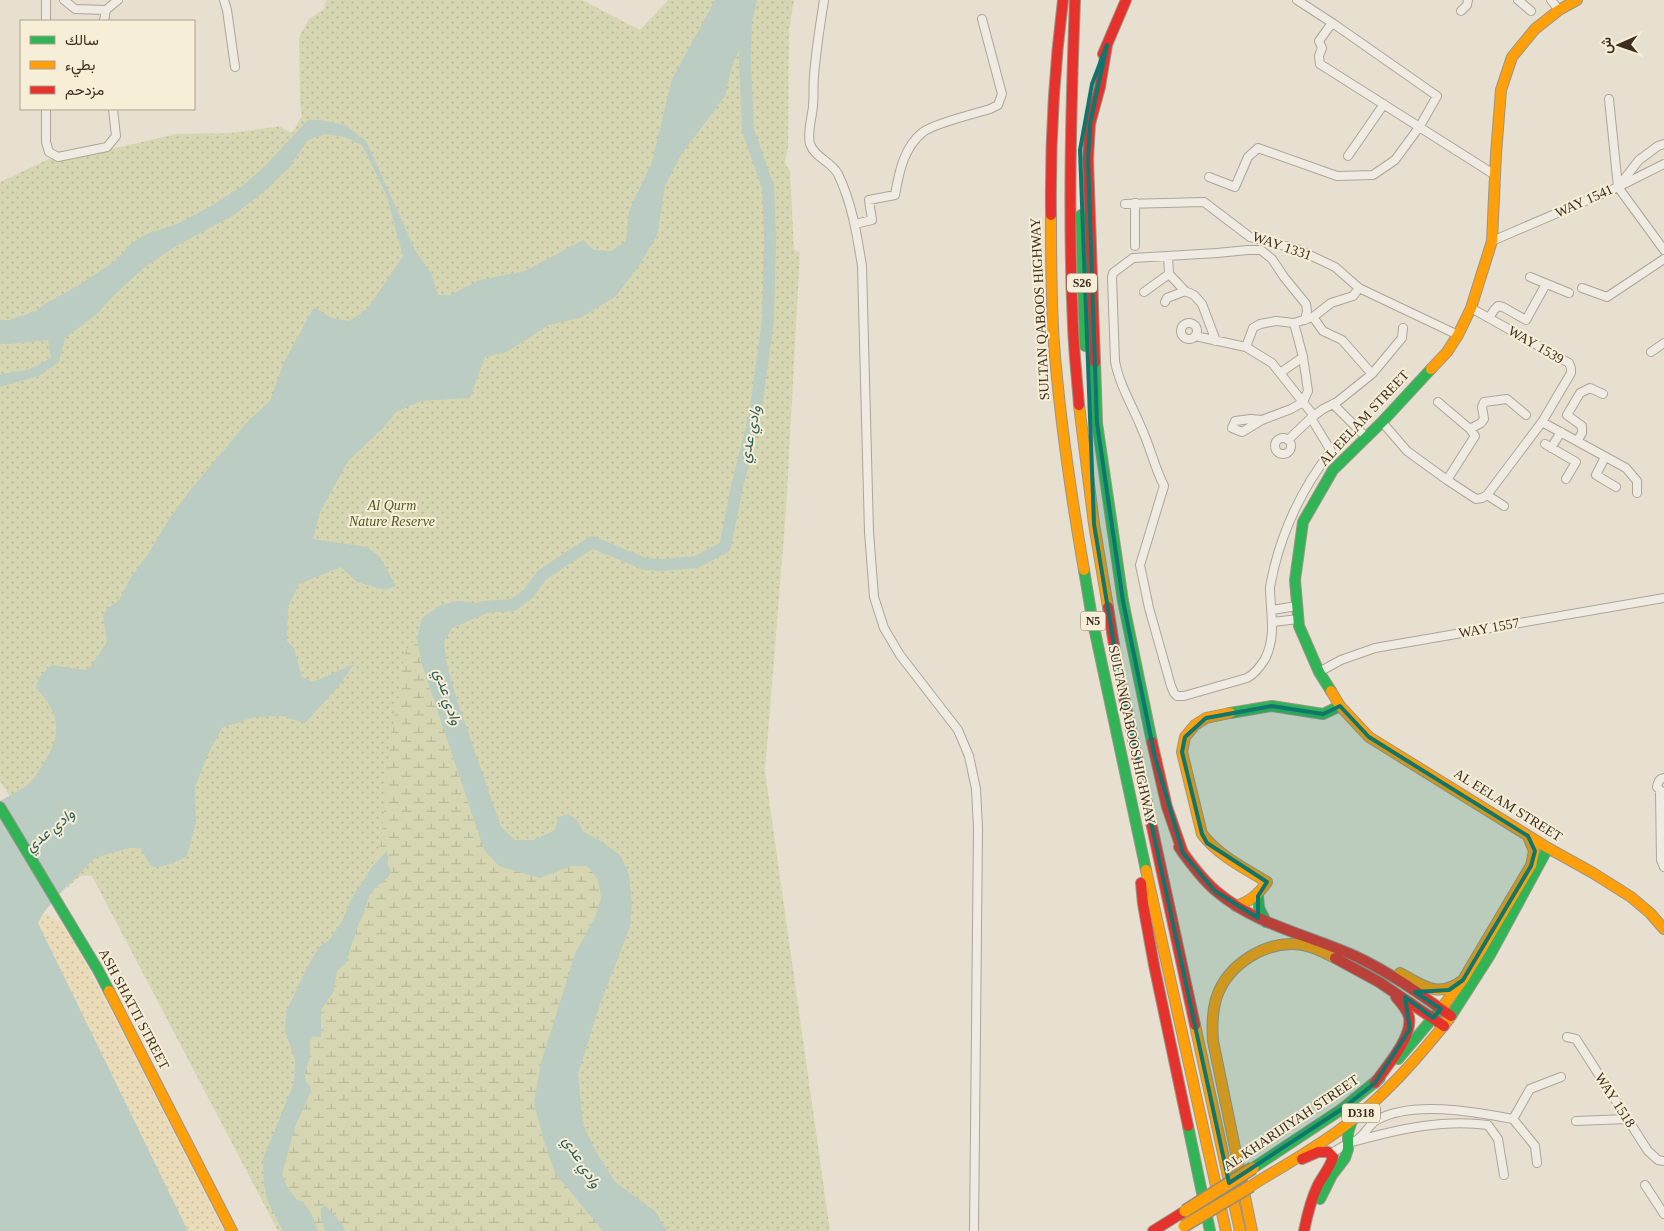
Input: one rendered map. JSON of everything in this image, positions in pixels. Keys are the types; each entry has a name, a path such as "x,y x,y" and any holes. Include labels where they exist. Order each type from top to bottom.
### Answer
{"main road":[{"path":"1055,65 1057,0"},
{"name":"SULTAN QABOOS HIGHWAY","path":"1063,0 1055,65 1050,170 1051,234 1054,342 1073,507 1092,618 1226,1231"},
{"name":"SULTAN QABOOS HIGHWAY","path":"1075,0 1072,85 1071,235 1073,326 1079,405 1094,524 1118,670 1240,1231"},
{"name":"S26","path":"1094,524 1082,275 1080,150 1084,118 1092,84 1126,0"},
{"name":"AL EELAM STREET","path":"1577,0 1559,10 1535,29 1512,57 1501,90 1492,241 1471,308 1458,335 1447,352 1382,422 1333,470 1303,522 1295,580 1298,619 1299,626 1319,672 1340,706 1369,737 1528,836 1593,872 1650,913 1664,929"},
{"path":"1107,45 1100,87 1090,124 1088,159 1097,423 1123,601 1155,757 1167,807 1183,853"},
{"path":"1118,670 1136,710 1163,818 1183,853 1215,891 1236,906 1267,922 1356,957 1408,999 1437,1014 1451,1016"},
{"path":"1236,906 1258,896 1267,882 1218,852 1207,843 1202,834 1182,752 1186,737 1200,721 1214,715 1272,706 1323,714 1340,706"},
{"name":"ASH SHATTI STREET","path":"0,807 98,970 232,1231"},
{"path":"1138,835 1143,904 1210,1231"},
{"path":"1528,836 1533,844 1534,851 1532,870"},
{"name":"AL KHARIJIYAH STREET","path":"1153,1231 1342,1109 1375,1083 1437,1014 1463,980 1545,846"},
{"path":"1532,870 1549,860 1564,856"},
{"name":"AL KHARIJIYAH STREET","path":"1180,1228 1251,1186 1340,1129 1383,1093 1444,1026 1472,986 1525,893 1532,870"},
{"path":"1258,896 1259,908 1267,922"},
{"path":"1252,1231 1213,1041 1214,1005 1225,979 1241,963 1259,952 1288,945 1302,945 1371,970 1396,971 1436,989 1449,990 1463,980"},
{"path":"1371,970 1402,1003 1408,1011 1410,1022 1410,1029 1405,1038 1375,1083"},
{"path":"1437,1014 1444,1026"},
{"path":"1310,1231 1320,1198 1332,1175 1345,1158 1352,1142 1348,1133 1352,1120"},
{"path":"1265,1177 1318,1152 1328,1152 1331,1154 1333,1157 1332,1162 1313,1198 1304,1231"},
{"path":"1240,1172 1250,1201 1257,1231"}],"street":[{"path":"46,0 46,20"},
{"path":"64,0 75,9 106,10"},
{"path":"104,20 106,10 118,0"},
{"path":"224,0 235,67"},
{"path":"824,0 816,50 809,137 816,153 832,165 838,174 855,224 862,266 869,532 874,597 884,628 900,655 958,730 969,756 976,789 978,828 974,1231"},
{"path":"1209,177 1235,187 1248,157 1258,148 1337,176 1373,175 1395,160 1420,126 1436,96 1297,0"},
{"path":"1461,11 1467,5 1468,0"},
{"path":"1518,0 1531,11"},
{"path":"1551,0 1559,10"},
{"path":"855,224 872,220 869,200 895,195 899,172 906,154 924,132 998,105 1002,94 982,19"},
{"path":"1332,23 1319,41 1322,48 1319,56 1320,64 1495,175"},
{"path":"1609,98 1618,187 1664,250"},
{"path":"1348,156 1384,104"},
{"path":"46,110 46,142 49,152 58,157 107,147 116,136 113,110"},
{"name":"WAY 1541","path":"1492,241 1618,187 1639,160 1658,146 1664,144"},
{"path":"1618,187 1664,164"},
{"name":"WAY 1331","path":"1125,204 1204,202 1250,237 1297,248 1335,267 1359,288 1458,335"},
{"path":"1135,203 1135,246"},
{"path":"1195,336 1246,347 1272,363 1303,402 1331,451 1298,500 1274,567 1270,586 1273,622 1272,635 1269,650 1262,664 1247,678 1184,696 1178,696 1174,693 1149,608 1140,565 1164,486 1117,371 1111,289 1113,273 1133,258 1261,250 1272,258 1284,277 1306,304 1309,318 1322,332 1342,340 1372,374"},
{"path":"1168,256 1169,274 1185,291 1194,295 1202,304 1216,341"},
{"path":"1582,288 1607,298 1664,259"},
{"path":"1144,292 1169,274"},
{"path":"1530,277 1569,293"},
{"path":"1489,318 1498,306 1503,306 1526,320 1546,284"},
{"path":"1246,347 1253,328 1260,324 1276,321 1294,323 1309,318 1331,304 1353,296 1359,288"},
{"path":"1165,302 1167,298 1185,291"},
{"name":"WAY 1539","path":"1471,308 1569,363 1571,368 1571,373 1542,422 1487,496"},
{"path":"1262,420 1292,409 1303,402 1308,391 1303,358 1294,323"},
{"path":"1288,440 1312,417 1333,404 1372,374 1402,338 1404,328"},
{"path":"1651,352 1664,342"},
{"path":"1280,373 1303,358"},
{"path":"1577,441 1582,434 1582,426 1567,415 1580,393 1590,388 1603,394"},
{"path":"1470,428 1481,423 1484,419 1482,406 1484,402 1507,399 1526,415"},
{"path":"1438,402 1470,428 1475,436 1446,480"},
{"path":"1333,404 1366,437"},
{"path":"1382,422 1407,451 1446,480 1476,499 1487,496 1504,506"},
{"path":"1542,422 1626,468 1637,481 1637,493"},
{"path":"1561,432 1548,446 1576,462 1566,478"},
{"path":"1605,457 1596,475 1616,487"},
{"name":"WAY 1557","path":"1319,672 1341,660 1375,648 1664,598"},
{"path":"1272,610 1297,606"},
{"path":"1273,622 1298,619"},
{"path":"1664,778 1660,779 1657,787 1662,792 1661,860 1664,867"},
{"name":"WAY 1518","path":"1567,1037 1576,1039 1648,1150 1658,1160 1664,1161"},
{"path":"1514,1119 1530,1088 1561,1077"},
{"path":"1331,1154 1352,1142 1379,1119 1419,1109 1476,1112 1514,1119 1535,1146 1537,1163"},
{"path":"1576,1121 1627,1119"},
{"path":"1352,1142 1409,1127 1475,1123 1488,1125 1498,1139 1504,1175"},
{"path":"1645,1185 1664,1214"}],"highlighted area":[{"path":"1107,45 1090,124 1088,159 1097,423 1123,601 1155,757 1183,853 1215,891 1258,918 1258,896 1267,882 1207,843 1202,834 1182,752 1185,737 1206,718 1272,706 1323,714 1340,706 1369,737 1528,836 1535,851 1531,866 1463,980 1449,990 1415,992 1441,1009 1433,1018 1405,997 1410,1029 1375,1083 1342,1109 1229,1183 1118,670 1094,524 1080,150 1092,84"}],"green space":[{"name":"Al Qurm Nature Reserve","path":"326,0 582,0 640,30 668,0 794,0 789,30 788,147 785,163 790,171 794,250 800,252 786,511 765,771 830,1231 278,1231 92,876 78,878 68,888 0,781 0,182 51,158 59,161 65,160 176,134 230,133 281,126 292,133 302,116 300,103 299,37 309,19 324,9"},
{"path":"417,638 421,661 484,850 499,866 540,878 571,866 588,866 598,879 601,898 595,917 575,954 541,1063 603,1231 345,1231 342,1224 326,1206 321,1220 325,1231 318,1231 308,1209 303,1202 297,1200 287,1187 282,1174 295,1127 311,1091 306,1082 305,1074 310,1057 310,1041 313,1036 321,1037 321,1010 334,991 337,971 362,919 371,894 391,874 387,852 372,867 381,842 390,744 405,651"}],"sand":[{"path":"44,913 61,922 91,973 224,1231 188,1231 38,923"}],"water":[{"path":"715,0 757,0 752,22 733,63 725,96 681,155 665,186 657,236 636,270 615,297 582,317 549,325 506,352 485,357 470,398 421,401 396,412 383,428 348,461 320,512 313,539 367,547 380,557 396,586 385,590 357,582 341,567 299,584 288,607 287,641 294,648 302,677 313,682 354,664 338,687 305,723 282,716 254,717 222,728 208,754 195,787 196,822 187,856 170,864 152,867 140,848 128,848 95,858 44,912 38,923 188,1231 0,1231 0,801 30,783 54,743 56,724 50,707 36,688 39,678 51,665 85,670 91,666 107,642 103,615 108,608 119,600 131,577 189,492 248,421 270,401 284,362 314,307 331,318 350,321 368,308 403,256 386,194 362,145 345,137 325,134 308,140 289,168 260,195 232,216 176,246 145,267 113,296 97,314 65,338 59,362 39,376 0,387 0,374 28,370 51,358 48,340 0,344 0,320 9,320 36,311 114,262 133,242 147,234 177,224 241,187 265,166 308,120 320,120 345,125 366,141 416,252 431,273 438,295 450,295 480,280 525,271 583,240 594,250 611,251 626,241 629,211 652,162 672,79"},
{"path":"457,601 470,602 494,610 452,628 444,642 447,665 456,697 501,827 515,840 533,840 554,831 559,817 568,814 578,821 583,832 601,841 621,856 629,875 632,903 630,927 600,1004 578,1074 583,1124 594,1148 615,1182 655,1211 667,1231 603,1231 555,1173 543,1138 534,1102 541,1063 575,954 595,917 601,898 598,879 587,866 571,866 540,878 499,866 484,850 421,661 417,638 422,618 441,605"},
{"path":"387,851 390,873 369,897 346,963 337,971 334,991 321,1010 321,1037 313,1036 310,1041 310,1057 305,1074 306,1082 310,1086 311,1091 295,1127 282,1174 287,1187 297,1200 303,1202 308,1209 318,1231 283,1231 268,1202 264,1185 263,1159 294,1083 295,1060 285,1031 286,1012 319,947 329,940 341,923 352,898 372,867"},
{"path":"326,1206 342,1224 345,1231 325,1231 321,1220 321,1208"}],"waterway":[{"name":"وادي عدي","path":"468,612 483,607 513,605 528,594 542,575 592,542 645,564 664,565 696,562 725,547 736,491 755,415 768,320 770,236 768,187 748,130 745,62 746,7 749,0"}],"traffic: fast":[{"path":"1081,215 1085,346"},
{"path":"1095,362 1097,423 1123,601 1152,742"},
{"path":"1331,691 1319,672 1299,626 1295,580 1303,522 1333,470 1382,422 1431,369"},
{"path":"1084,570 1092,618 1146,870"},
{"path":"1230,713 1272,706 1323,714 1340,706"},
{"path":"0,807 109,991"},
{"path":"1451,1016 1490,955 1548,848"},
{"path":"1258,896 1259,908 1266,922"},
{"path":"1398,1059 1438,1012"},
{"path":"1253,1168 1342,1109 1380,1078"},
{"path":"1320,1199 1332,1175 1345,1158 1348,1149 1348,1133 1352,1120"},
{"path":"1188,1126 1210,1231"}],"traffic: slow":[{"path":"1431,369 1447,352 1458,335 1471,308 1492,241 1501,90 1512,57 1535,29 1559,10 1577,0"},
{"path":"1051,215 1052,312 1056,372 1066,457 1084,570"},
{"path":"1079,405 1094,524 1108,607"},
{"path":"1331,691 1340,706 1369,737 1631,897 1650,913 1664,929"},
{"path":"1230,713 1206,718 1195,725 1185,737 1182,752 1202,834 1224,855 1267,882 1254,897 1236,906"},
{"path":"1528,836 1534,851 1531,866"},
{"path":"1441,1009 1463,980 1530,867"},
{"path":"1146,870 1226,1231"},
{"path":"1252,1231 1213,1041 1216,999 1221,986 1229,975 1239,965 1263,950 1289,944 1303,945 1335,958"},
{"path":"1400,973 1424,986 1438,990 1454,986 1463,980"},
{"path":"109,991 232,1231"},
{"path":"1251,1186 1320,1144 1372,1104 1425,1049 1449,1019"},
{"path":"1195,1025 1240,1231"},
{"path":"1185,1211 1253,1168"},
{"path":"1184,1226 1251,1186"}],"traffic: jam":[{"path":"1051,215 1053,107 1063,0"},
{"path":"1075,0 1070,203 1073,336 1079,405"},
{"path":"1103,54 1126,0"},
{"path":"1095,362 1088,159 1090,124 1100,87 1107,45"},
{"path":"1108,607 1118,670 1195,1025"},
{"path":"1152,742 1167,807 1183,853"},
{"path":"1179,847 1205,881 1232,903 1284,929 1339,949 1370,963 1451,1016"},
{"path":"1141,883 1154,965 1188,1126"},
{"path":"1335,958 1379,982 1444,1026"},
{"path":"1375,1083 1398,1052 1407,1034 1409,1017 1404,1006 1396,997"},
{"path":"1302,1159 1318,1152 1328,1152 1333,1157 1313,1196 1304,1231"},
{"path":"1153,1231 1185,1211"}]}
